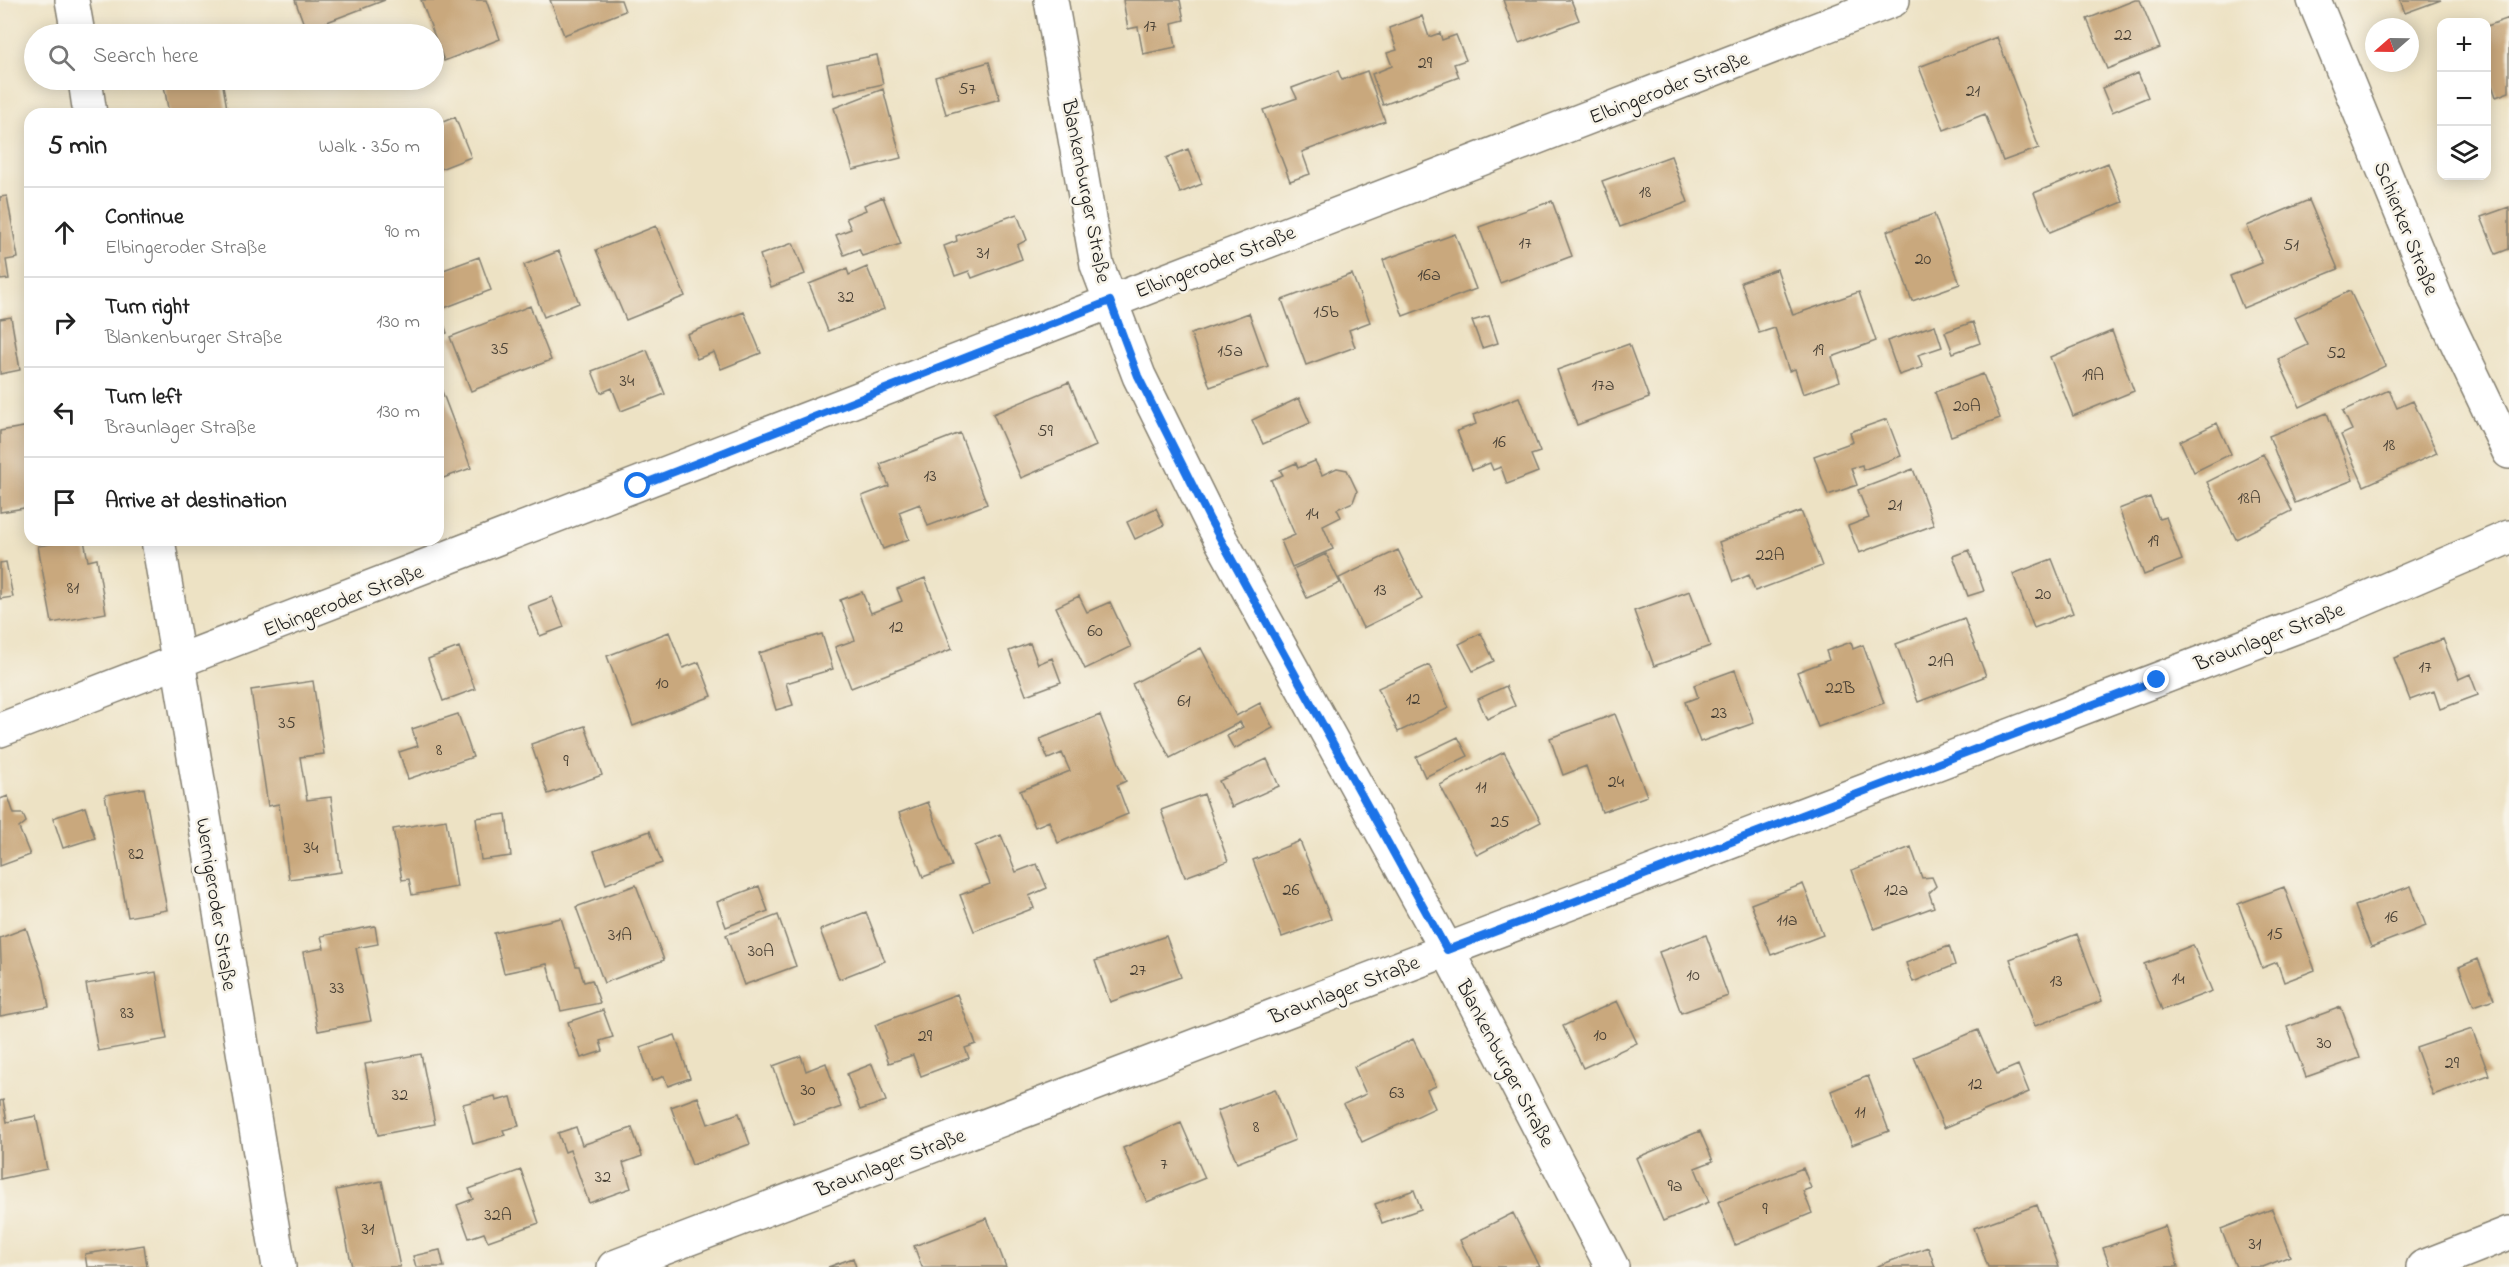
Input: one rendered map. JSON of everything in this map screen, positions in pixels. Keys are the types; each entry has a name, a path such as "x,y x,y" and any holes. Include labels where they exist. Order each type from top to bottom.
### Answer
{"street":[{"path":"72,0 76,24"},
{"name":"Blankenburger Straße","path":"1051,0 1097,265 1138,376 1210,520 1447,950 1612,1267"},
{"name":"Elbingeroder Straße","path":"0,730 1893,0"},
{"name":"Schierker Straße","path":"2314,0 2439,305 2509,452"},
{"path":"86,90 89,108"},
{"name":"Braunlager Straße","path":"614,1267 2332,613 2509,537"},
{"name":"Wernigeroder Straße","path":"159,546 279,1267"},
{"path":"2422,1267 2509,1233"}],"building":[{"path":"295,0 385,0 322,24 304,24"},
{"path":"421,0 486,0 500,39 444,61 444,24 430,24"},
{"path":"550,0 621,0 625,11 564,35"},
{"path":"1123,0 1180,0 1184,20 1172,23 1176,47 1143,54 1138,27 1128,29"},
{"path":"1503,0 1571,0 1579,20 1519,43"},
{"path":"2140,0 2160,48 2107,69 2087,19"},
{"path":"2400,0 2441,0 2405,13"},
{"path":"1422,16 1429,37 1440,33 1442,40 1456,35 1466,60 1454,64 1459,77 1383,105 1372,74 1392,66 1387,53 1397,50 1389,28"},
{"path":"2509,18 2509,92 2496,97 2491,82 2491,25"},
{"path":"1997,37 2039,148 2003,161 1985,114 1944,130 1919,67"},
{"path":"877,55 883,84 834,95 827,65"},
{"path":"989,62 1000,99 946,114 935,77"},
{"path":"1338,71 1342,80 1367,71 1385,121 1302,152 1310,174 1290,181 1263,110 1297,98 1292,88"},
{"path":"2138,73 2148,97 2112,112 2102,88"},
{"path":"883,89 901,158 853,170 834,108"},
{"path":"165,90 224,90 227,108 168,108"},
{"path":"455,117 471,157 444,168 444,122"},
{"path":"1188,149 1202,184 1180,193 1166,158"},
{"path":"1671,156 1688,202 1620,227 1602,181"},
{"path":"2108,163 2123,202 2050,232 2034,193"},
{"path":"7,196 18,258 6,260 9,279 0,280 0,197"},
{"path":"883,197 901,244 862,256 859,249 844,255 836,235 851,229 846,218 866,210 864,205"},
{"path":"2309,200 2338,269 2243,308 2230,276 2262,263 2247,226"},
{"path":"1552,201 1572,256 1500,283 1479,227"},
{"path":"2509,207 2509,249 2496,254 2481,217"},
{"path":"1017,214 1027,240 1017,245 1022,259 972,278 969,271 955,276 944,246 957,241 956,236"},
{"path":"1934,214 1960,284 1912,301 1887,231"},
{"path":"656,226 685,296 626,320 596,250"},
{"path":"1455,234 1476,289 1403,316 1383,260"},
{"path":"793,243 805,274 771,287 760,255"},
{"path":"559,251 579,303 544,317 524,265"},
{"path":"479,257 491,290 444,308 444,270"},
{"path":"867,267 884,309 828,331 809,284 847,269 849,275"},
{"path":"1777,269 1793,315 1859,292 1876,341 1832,357 1840,381 1803,394 1795,369 1789,371 1775,328 1759,333 1741,282"},
{"path":"1352,274 1370,322 1349,330 1355,347 1306,365 1282,300"},
{"path":"2350,291 2385,366 2300,407 2278,359 2308,345 2295,317"},
{"path":"530,306 551,360 471,391 450,337"},
{"path":"744,312 761,353 721,369 714,352 697,359 687,334"},
{"path":"1249,313 1268,366 1210,387 1191,334"},
{"path":"1489,316 1498,343 1482,348 1472,321"},
{"path":"11,317 20,370 0,374 0,319"},
{"path":"1973,322 1980,343 1953,353 1945,332"},
{"path":"1935,325 1942,347 1918,355 1923,367 1899,375 1887,341"},
{"path":"2112,331 2134,391 2073,416 2050,357"},
{"path":"1629,344 1649,398 1577,425 1557,370"},
{"path":"647,350 665,394 621,411 612,388 601,393 592,371"},
{"path":"1983,374 2000,418 1951,436 1935,392"},
{"path":"1069,382 1096,446 1021,478 993,414"},
{"path":"2389,390 2397,408 2413,401 2437,453 2364,486 2341,435 2352,430 2343,411"},
{"path":"444,397 471,468 444,478"},
{"path":"1519,397 1540,452 1531,455 1538,472 1507,484 1501,467 1493,470 1490,463 1472,470 1457,431 1476,424 1473,415"},
{"path":"1299,398 1310,423 1263,444 1252,420"},
{"path":"2327,413 2353,480 2295,503 2269,436"},
{"path":"1887,419 1901,456 1863,470 1862,465 1851,468 1857,485 1828,495 1814,456 1853,442 1850,432"},
{"path":"2217,423 2231,454 2194,472 2180,441"},
{"path":"24,427 24,508 0,512 0,431"},
{"path":"960,433 987,504 928,526 920,504 899,512 909,539 883,549 862,496 889,486 880,464"},
{"path":"2263,454 2292,511 2236,539 2207,482"},
{"path":"1315,461 1322,475 1337,468 1347,470 1357,491 1353,502 1337,509 1341,517 1323,526 1333,549 1292,567 1281,541 1295,535 1271,480 1283,475 1280,470 1296,463 1298,468"},
{"path":"1913,469 1934,525 1859,553 1848,526 1869,518 1858,490"},
{"path":"2150,497 2159,519 2166,517 2182,560 2144,575 2119,509"},
{"path":"1156,508 1164,525 1135,539 1127,522"},
{"path":"1801,511 1822,566 1755,591 1749,575 1733,582 1719,542"},
{"path":"38,546 85,546 88,561 97,559 106,613 52,623"},
{"path":"1398,550 1422,599 1363,628 1339,578"},
{"path":"1969,550 1984,591 1968,596 1953,556"},
{"path":"1326,554 1340,583 1307,598 1293,569"},
{"path":"2052,559 2073,613 2034,628 2013,574"},
{"path":"6,562 13,597 0,599 0,563"},
{"path":"925,578 952,649 851,688 835,647 855,640 840,600 862,592 871,613 902,601 897,589"},
{"path":"1690,591 1710,646 1654,666 1634,611"},
{"path":"1079,596 1087,612 1110,602 1131,647 1085,669 1056,607"},
{"path":"552,597 564,627 540,636 528,606"},
{"path":"1964,618 1986,676 1918,702 1896,644"},
{"path":"669,632 683,668 699,662 712,696 633,726 607,656"},
{"path":"1481,633 1494,661 1473,671 1459,644"},
{"path":"822,634 833,669 786,683 793,705 776,710 759,653"},
{"path":"2443,639 2459,679 2470,674 2478,695 2440,709 2434,691 2410,700 2394,658"},
{"path":"1851,642 1853,649 1863,645 1884,703 1818,727 1797,672 1829,660 1826,651"},
{"path":"1030,643 1038,664 1052,658 1061,682 1026,695 1009,651"},
{"path":"459,647 475,689 443,701 428,659"},
{"path":"1201,648 1236,716 1260,703 1273,728 1234,749 1227,736 1243,727 1240,722 1170,758 1132,684"},
{"path":"1429,665 1449,708 1398,732 1378,688"},
{"path":"1735,670 1754,723 1700,742 1685,702 1698,697 1694,685"},
{"path":"313,681 324,754 300,757 307,800 331,797 341,872 289,879 279,804 268,806 251,690"},
{"path":"1506,686 1515,706 1487,719 1478,699"},
{"path":"458,714 473,757 408,779 399,752 418,746 412,729"},
{"path":"1615,714 1647,796 1602,812 1586,766 1563,775 1550,738"},
{"path":"1100,715 1126,781 1117,785 1128,814 1058,843 1049,821 1035,827 1020,791 1070,771 1062,753 1048,759 1040,739"},
{"path":"585,726 602,775 548,794 531,744"},
{"path":"1458,737 1468,756 1425,777 1416,757"},
{"path":"1504,752 1541,822 1477,855 1440,785"},
{"path":"1267,759 1279,786 1232,807 1219,781"},
{"path":"144,788 167,910 128,917 105,795"},
{"path":"1204,794 1228,861 1185,877 1161,810"},
{"path":"8,796 14,814 23,814 26,822 19,828 30,855 0,866 0,799"},
{"path":"928,802 952,866 923,877 899,813"},
{"path":"85,807 95,838 63,848 53,818"},
{"path":"506,814 511,856 481,860 476,818"},
{"path":"446,820 457,887 412,895 409,879 402,880 393,829"},
{"path":"650,831 662,863 606,884 594,851"},
{"path":"1001,835 1016,872 1037,864 1047,888 1029,896 1034,908 974,931 960,895 990,884 975,846"},
{"path":"1300,841 1331,919 1282,937 1253,860"},
{"path":"1911,847 1922,878 1932,877 1936,886 1929,893 1934,907 1874,929 1852,870"},
{"path":"1803,884 1823,935 1771,955 1751,904"},
{"path":"636,885 664,960 604,983 576,907"},
{"path":"759,886 768,911 726,927 717,902"},
{"path":"2411,886 2426,926 2371,947 2355,906"},
{"path":"2284,887 2315,970 2284,982 2277,962 2262,968 2238,904"},
{"path":"866,912 885,961 839,979 820,930"},
{"path":"778,915 796,966 744,985 726,935"},
{"path":"561,918 576,966 579,966 584,982 592,980 600,1003 561,1011 547,964 504,973 494,933"},
{"path":"375,926 378,944 356,948 371,1021 318,1031 303,952 324,948 321,936"},
{"path":"26,928 44,980 49,1007 0,1016 2,987 0,938"},
{"path":"2077,934 2102,1001 2035,1026 2010,959"},
{"path":"1706,935 1728,996 1681,1013 1659,952"},
{"path":"1166,936 1181,977 1110,1002 1095,961"},
{"path":"2193,945 2212,991 2162,1010 2144,964"},
{"path":"1949,946 1955,965 1913,982 1906,963"},
{"path":"2478,959 2494,999 2474,1006 2459,967"},
{"path":"156,972 167,1039 98,1051 86,984"},
{"path":"957,994 976,1044 965,1048 969,1058 921,1076 913,1055 889,1063 875,1025"},
{"path":"1617,1001 1637,1043 1583,1068 1563,1026"},
{"path":"2341,1007 2360,1058 2306,1077 2287,1027"},
{"path":"603,1010 613,1037 600,1041 603,1051 581,1058 568,1022"},
{"path":"2472,1029 2489,1075 2433,1095 2416,1048"},
{"path":"1978,1030 1997,1074 2018,1065 2029,1092 1944,1128 1914,1057"},
{"path":"675,1035 690,1078 668,1086 664,1076 652,1081 640,1047"},
{"path":"1413,1039 1436,1086 1427,1090 1435,1108 1362,1142 1344,1104 1366,1094 1354,1067"},
{"path":"421,1054 435,1124 378,1135 365,1064"},
{"path":"801,1056 806,1071 826,1063 841,1107 794,1124 773,1066"},
{"path":"872,1064 886,1101 860,1110 847,1074"},
{"path":"1868,1076 1889,1131 1852,1145 1831,1091"},
{"path":"1275,1089 1295,1140 1237,1163 1217,1111"},
{"path":"495,1096 496,1101 511,1097 519,1126 503,1130 505,1135 473,1144 463,1104"},
{"path":"698,1097 708,1124 739,1113 750,1144 692,1165 671,1107"},
{"path":"3,1100 7,1122 36,1116 47,1169 0,1179 0,1101"},
{"path":"1181,1123 1205,1178 1147,1202 1123,1148"},
{"path":"576,1127 582,1145 632,1128 642,1156 623,1163 631,1188 589,1203 570,1150 565,1152 558,1133"},
{"path":"1700,1131 1713,1161 1695,1168 1709,1202 1663,1221 1636,1158"},
{"path":"1803,1168 1811,1188 1803,1191 1812,1213 1735,1245 1718,1202"},
{"path":"521,1170 539,1223 488,1241 484,1233 469,1238 457,1205 473,1199 469,1189"},
{"path":"382,1181 400,1267 352,1267 336,1190"},
{"path":"1414,1190 1421,1209 1382,1223 1375,1204"},
{"path":"2037,1205 2059,1267 1988,1267 1974,1228"},
{"path":"2272,1209 2290,1256 2263,1267 2236,1267 2221,1229"},
{"path":"1513,1213 1540,1267 1474,1267 1460,1240"},
{"path":"987,1218 1006,1267 922,1267 914,1246"},
{"path":"2165,1226 2178,1267 2110,1267 2103,1248"},
{"path":"144,1245 147,1267 87,1267 85,1254"},
{"path":"1928,1247 1935,1267 1875,1267"},
{"path":"440,1250 444,1267 416,1267 413,1256"},
{"path":"853,1258 856,1267 828,1267"}],"route":[{"path":"638,486 1110,301 1138,376 1210,520 1447,950 2157,680"}]}
